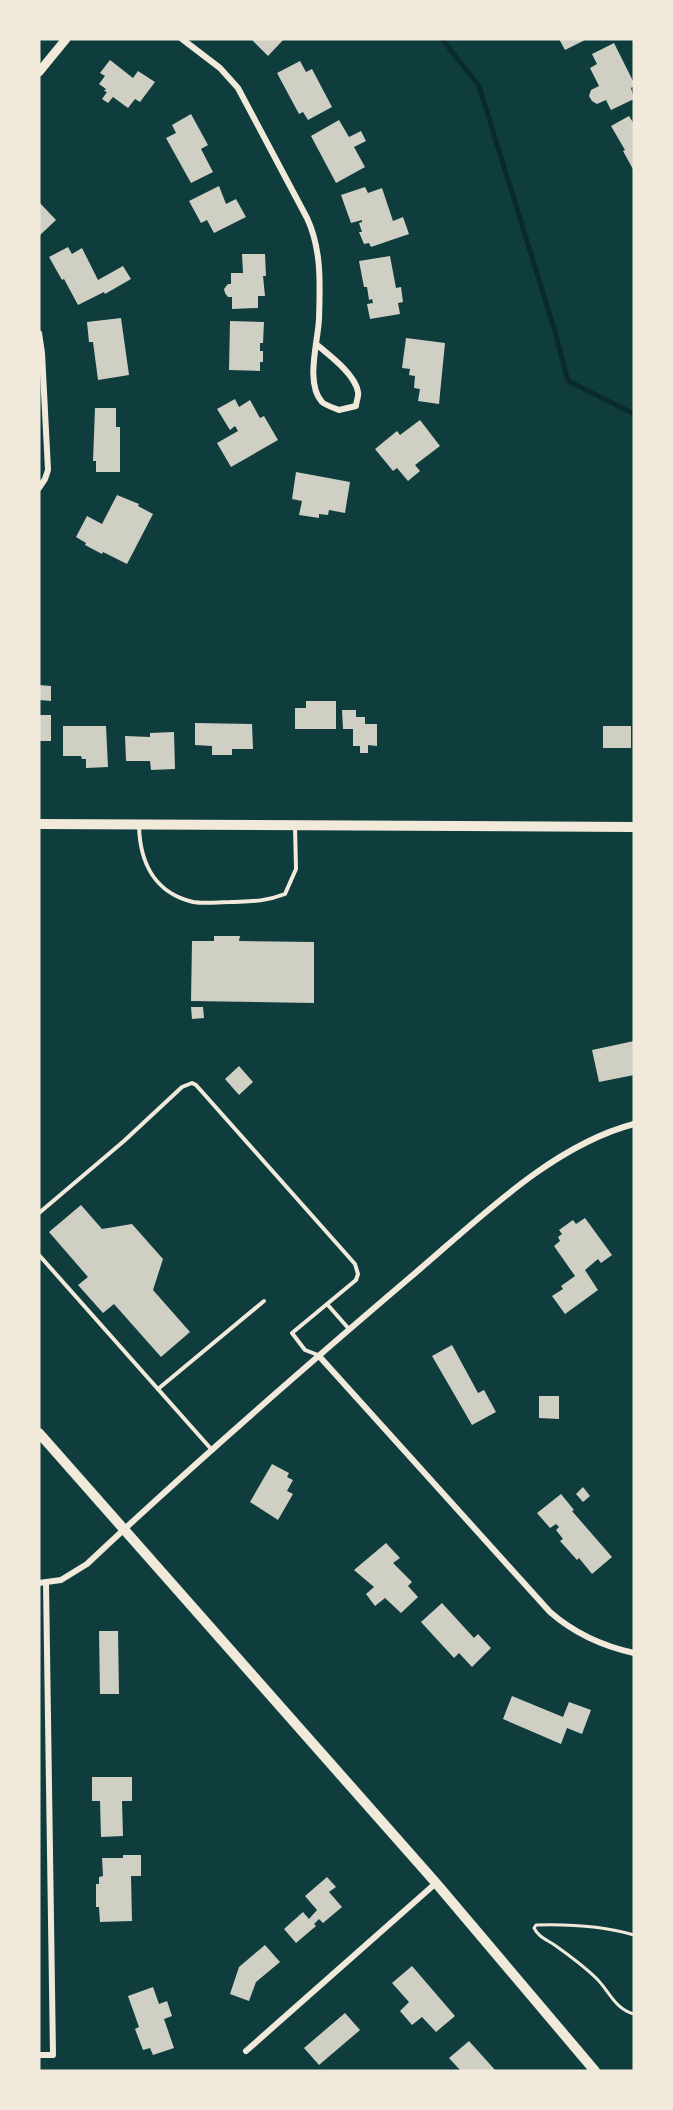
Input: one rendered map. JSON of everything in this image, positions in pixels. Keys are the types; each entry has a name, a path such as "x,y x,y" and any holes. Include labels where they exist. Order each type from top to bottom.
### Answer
{"main road":[{"path":"39,824 634,827"},
{"path":"39,1433 436,1883 595,2071"}],"street":[{"path":"39,72 66,39"},
{"path":"182,39 220,68 238,88 311,225 319,256 319,322 312,369 315,386 322,402 339,410 356,406 358,392 351,379 339,363 316,344"},
{"path":"39,333 48,470 39,488"},
{"path":"39,2055 53,2055 43,1583 61,1580 87,1564 349,1329 515,1189 551,1163 591,1140 615,1129 634,1124"},
{"path":"319,1356 550,1611 571,1628 590,1639 634,1653"},
{"path":"246,2051 436,1883"}],"lane":[{"path":"139,825 140,846 149,871 168,892 195,902 266,901 285,894 296,869 295,826"},
{"path":"39,1213 124,1141 182,1087 192,1083 203,1091 355,1264 358,1274 356,1280 292,1333 305,1350 319,1356"},
{"path":"39,1255 212,1450"},
{"path":"158,1389 264,1301"},
{"path":"327,1304 349,1329"}],"path":[{"path":"634,1935 596,1928 550,1924 536,1925 534,1928 537,1935 554,1944 597,1979 616,2004 634,2014"}],"building":[{"path":"251,39 284,39 268,56"},
{"path":"559,39 587,39 565,50"},
{"path":"614,43 634,83 631,88 634,99 611,110 606,100 597,104 589,96 591,90 599,86 590,68 597,64 592,54"},
{"path":"110,60 133,78 138,71 155,82 140,102 135,99 128,108 113,97 108,103 102,99 107,92 99,84 105,76 100,73"},
{"path":"300,61 306,72 312,69 332,107 308,120 303,112 299,114 277,73"},
{"path":"191,114 208,145 201,149 213,172 191,183 166,138 176,133 172,125"},
{"path":"629,116 634,124 634,171 611,126"},
{"path":"339,120 349,137 361,131 366,141 354,147 365,167 336,183 311,136"},
{"path":"219,186 226,204 236,199 246,217 214,233 207,220 201,223 189,201"},
{"path":"365,187 368,193 382,188 393,221 403,217 409,234 371,247 369,243 364,244 359,232 362,232 359,223 362,220 351,223 341,195"},
{"path":"39,202 56,220 39,236"},
{"path":"68,247 72,254 82,248 98,280 123,266 131,279 105,294 104,292 78,305 49,257"},
{"path":"242,254 265,254 266,276 263,276 265,296 258,296 258,308 232,309 232,297 228,297 225,293 224,289 231,284 231,273 243,273"},
{"path":"390,256 396,288 401,287 403,302 398,303 400,314 370,319 367,304 373,303 372,299 369,300 367,287 364,287 359,261"},
{"path":"121,318 129,375 98,380 93,342 89,342 87,322"},
{"path":"230,321 264,322 263,343 260,343 263,362 260,362 260,371 229,370"},
{"path":"406,338 445,343 439,404 418,401 420,389 414,388 415,376 409,375 410,369 402,368"},
{"path":"235,399 239,407 250,400 260,418 264,416 278,440 231,467 217,443 238,431 235,426 230,430 217,409"},
{"path":"95,408 116,408 116,427 120,427 120,472 96,472 96,461 93,461"},
{"path":"420,420 440,446 415,465 420,471 408,481 397,468 393,471 375,449 397,431 400,435"},
{"path":"296,472 350,482 345,513 329,510 328,515 319,514 319,518 299,515 302,501 292,499"},
{"path":"117,495 139,504 138,506 153,514 127,564 85,545 86,543 76,537 87,516 102,524"},
{"path":"39,685 51,686 51,701 39,700"},
{"path":"306,701 336,701 336,729 295,729 295,708 306,708"},
{"path":"342,710 356,710 356,717 365,717 365,724 377,724 377,746 368,745 368,753 360,753 360,746 353,746 353,729 343,729"},
{"path":"39,715 51,715 51,741 39,741"},
{"path":"195,723 252,724 253,749 232,749 232,755 212,755 212,746 195,745"},
{"path":"63,726 106,726 108,767 86,768 86,759 82,759 81,756 63,756"},
{"path":"603,726 631,726 631,748 603,748"},
{"path":"174,732 175,769 151,770 150,761 126,761 125,736 150,737 150,733"},
{"path":"214,936 240,936 239,941 314,942 314,1003 191,1001 192,941 214,941"},
{"path":"191,1007 203,1007 204,1018 192,1019"},
{"path":"634,1041 634,1075 599,1082 592,1050"},
{"path":"239,1066 253,1082 239,1095 225,1079"},
{"path":"81,1205 102,1229 132,1224 163,1259 153,1290 190,1332 161,1357 114,1304 103,1313 78,1285 88,1277 49,1232"},
{"path":"585,1218 612,1255 601,1263 598,1259 585,1270 598,1290 565,1314 552,1296 563,1289 561,1286 575,1276 554,1246 560,1241 558,1237 562,1234 559,1230 573,1220 576,1224"},
{"path":"452,1345 478,1393 484,1390 496,1412 472,1425 432,1356"},
{"path":"539,1396 559,1396 559,1419 539,1418"},
{"path":"272,1464 289,1473 287,1477 293,1480 287,1491 293,1494 278,1520 250,1502"},
{"path":"583,1487 590,1496 583,1502 576,1494"},
{"path":"561,1494 574,1510 572,1511 612,1557 592,1574 579,1558 577,1560 560,1541 563,1539 556,1530 559,1527 556,1524 550,1528 537,1513"},
{"path":"386,1543 400,1558 393,1563 412,1582 408,1586 418,1597 401,1613 385,1598 375,1606 366,1594 374,1587 354,1570"},
{"path":"442,1603 474,1638 478,1634 491,1648 472,1667 459,1653 454,1658 421,1622"},
{"path":"99,1631 118,1631 119,1694 100,1694"},
{"path":"512,1696 563,1717 569,1702 591,1710 582,1734 567,1728 561,1744 503,1719"},
{"path":"92,1777 132,1777 132,1801 122,1801 123,1836 101,1837 100,1801 92,1801"},
{"path":"123,1855 141,1855 141,1876 131,1876 132,1921 100,1922 99,1907 96,1907 96,1884 99,1884 99,1877 103,1876 102,1858 123,1858"},
{"path":"327,1877 336,1887 329,1892 342,1907 323,1923 319,1919 314,1924 316,1926 296,1943 284,1929 303,1912 309,1919 317,1910 305,1896"},
{"path":"265,1945 280,1962 256,1982 249,2001 230,1994 239,1967"},
{"path":"412,1966 455,2016 436,2032 422,2017 412,2025 400,2011 409,2002 392,1983"},
{"path":"153,1987 159,2004 167,2001 172,2016 164,2019 174,2048 153,2055 150,2048 143,2050 135,2029 139,2027 128,1996"},
{"path":"345,2013 360,2030 319,2065 304,2048"},
{"path":"469,2041 496,2071 461,2071 449,2058"}],"waterway":[{"path":"442,39 479,86 568,381 634,414"}]}
